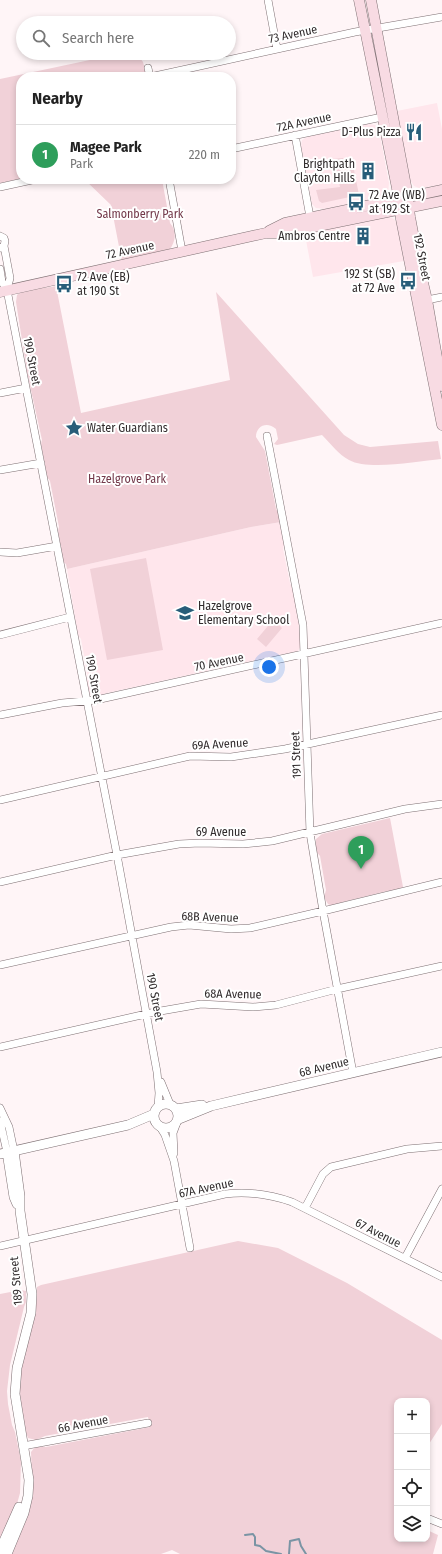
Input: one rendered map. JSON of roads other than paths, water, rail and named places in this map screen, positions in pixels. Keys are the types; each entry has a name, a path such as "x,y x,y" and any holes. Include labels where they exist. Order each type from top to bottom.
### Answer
{"main road":[{"name":"192 Street","path":"359,0 382,117 428,300 442,386"},
{"name":"192 Street","path":"371,0 442,425"},
{"name":"72 Avenue","path":"4,291 266,233 284,232 404,203 442,190"},
{"name":"72 Avenue","path":"266,233 285,224 310,217 404,203 442,201"}],"street":[{"path":"268,0 277,49"},
{"name":"73 Avenue","path":"236,58 365,30 442,16"},
{"name":"73 Avenue","path":"173,72 227,60"},
{"path":"148,68 149,72"},
{"name":"72A Avenue","path":"236,148 382,117"},
{"path":"294,135 310,217"},
{"path":"0,187 16,184"},
{"path":"170,184 182,251"},
{"name":"190 Street","path":"0,236 5,240 2,247 10,278 4,291"},
{"name":"190 Street","path":"0,269 41,463 158,1072 173,1107"},
{"path":"428,300 442,297"},
{"path":"0,393 26,388"},
{"name":"191 Street","path":"267,436 300,610 304,655 310,833 353,1072"},
{"path":"0,470 41,463"},
{"path":"0,552 20,552 57,546"},
{"path":"0,634 70,617"},
{"name":"70 Avenue","path":"0,715 55,704 96,700 304,655 442,623"},
{"name":"69A Avenue","path":"0,800 190,756 231,757 306,745 442,715"},
{"name":"69 Avenue","path":"0,882 117,855 189,843 243,844 272,841 405,809 442,804"},
{"name":"68B Avenue","path":"0,965 131,935 189,925 239,930 323,912 442,882"},
{"name":"68A Avenue","path":"0,1047 147,1014 201,1004 253,1007 276,1005 337,989 442,966"},
{"name":"68 Avenue","path":"177,1122 211,1106 442,1052"},
{"name":"190 Street","path":"156,1111 158,1072"},
{"path":"7,1152 128,1125 156,1111 162,1105 173,1107 178,1113 173,1134 174,1161"},
{"name":"68 Avenue","path":"173,1107 199,1105 211,1106"},
{"name":"189 Street","path":"0,1108 9,1127 7,1152"},
{"path":"156,1111 154,1120 166,1135 174,1161 190,1248"},
{"name":"189 Street","path":"0,1121 7,1152 14,1198 20,1211 31,1285 32,1303 17,1368 14,1394 26,1466 29,1475 28,1496 20,1523 7,1554"},
{"path":"128,1125 158,1126 168,1129 177,1122"},
{"path":"305,1208 323,1174 331,1167 407,1149 442,1146"},
{"path":"405,1258 442,1189"},
{"name":"67A Avenue","path":"0,1246 231,1193 255,1192 279,1197 305,1208"},
{"name":"67 Avenue","path":"305,1208 442,1277"},
{"name":"66 Avenue","path":"23,1446 148,1423"},
{"name":"189 Street","path":"0,1550 18,1511 23,1495 26,1466"},
{"path":"430,1519 442,1524"}],"waterway":[{"path":"245,1535 253,1534 255,1537 255,1545 260,1546 266,1551 281,1554"},
{"path":"289,1554 290,1541 299,1539 306,1554"}],"place":[{"name":"D-Plus Pizza","path":"414,132"},
{"name":"Brightpath Clayton Hills","path":"368,171"},
{"name":"72 Ave (WB) at 192 St","path":"356,202"},
{"name":"Ambros Centre","path":"363,236"},
{"name":"192 St (SB) at 72 Ave","path":"408,281"},
{"name":"72 Ave (EB) at 190 St","path":"64,284"},
{"name":"Water Guardians","path":"74,428"},
{"name":"Hazelgrove Elementary School","path":"185,613"},
{"name":"Magee Park","path":"361,869"}],"park label":[{"name":"Salmonberry Park","path":"140,214"},
{"name":"Hazelgrove Park","path":"127,479"}]}
